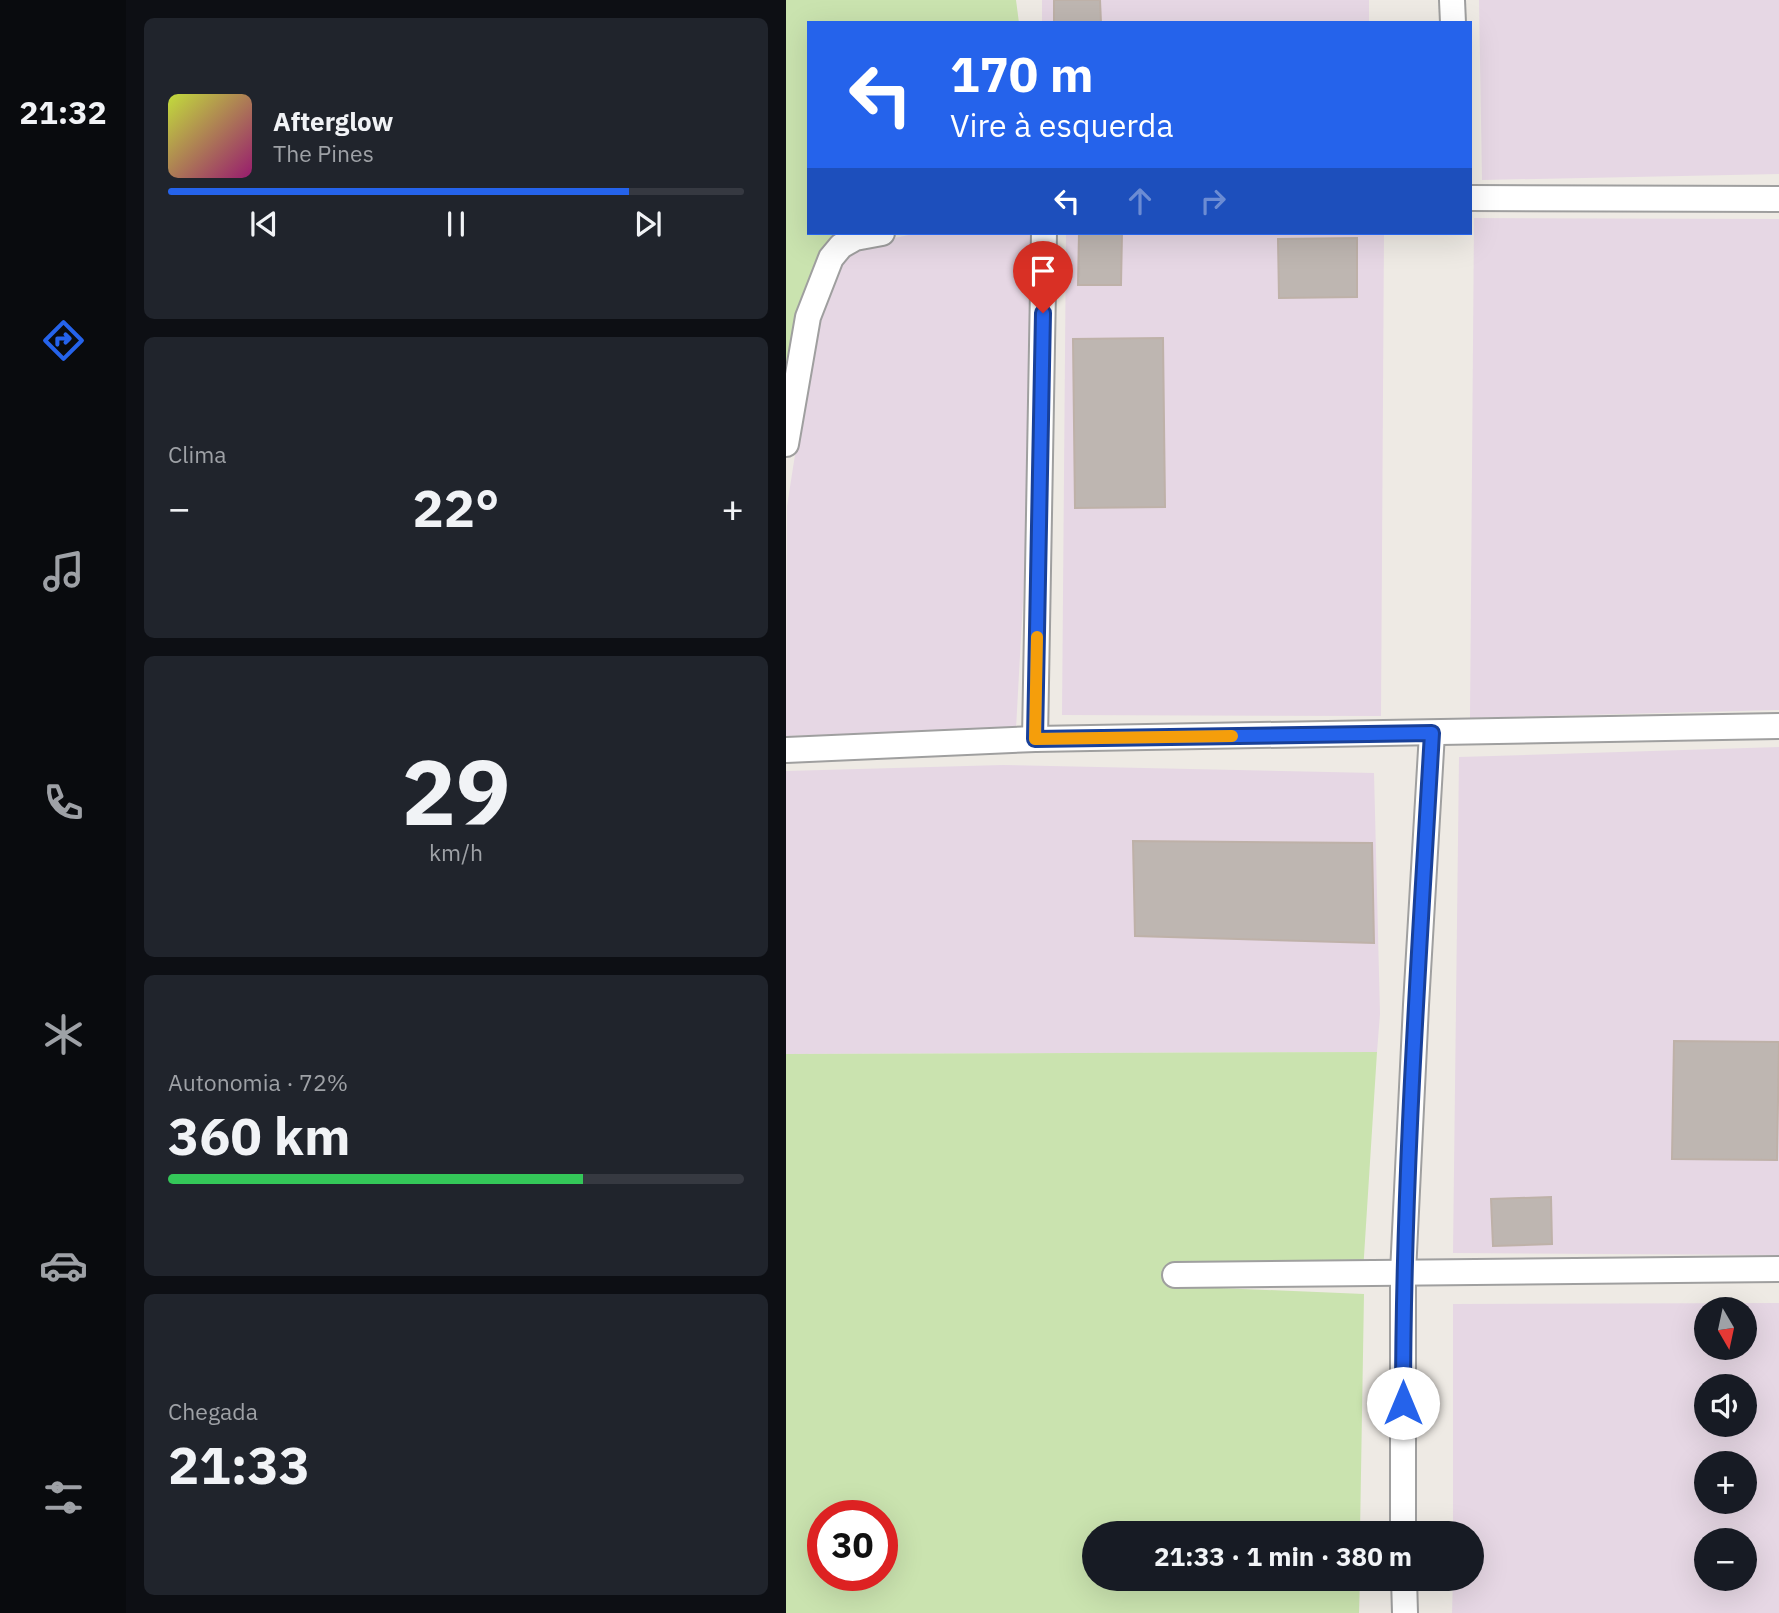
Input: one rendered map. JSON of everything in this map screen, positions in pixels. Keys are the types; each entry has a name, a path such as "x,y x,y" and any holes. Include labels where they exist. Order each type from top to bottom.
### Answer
{"street":[{"path":"1452,0 1453,21"},
{"path":"1472,198 1779,199"},
{"path":"786,444 808,317 831,258 841,246 855,237 868,235"},
{"path":"1035,739 1044,235"},
{"path":"786,750 1035,739 1779,726"},
{"path":"1403,1521 1403,1273 1432,733"},
{"path":"1176,1275 1779,1269"},
{"path":"1404,1591 1405,1613"}],"shaded area":[{"path":"1042,0 1369,0 1369,21 1042,21"},
{"path":"1479,0 1779,0 1779,174 1482,180"},
{"path":"1474,218 1779,219 1779,710 1470,718"},
{"path":"909,235 1043,235 1016,729 786,736 787,506 818,308 852,247"},
{"path":"1066,235 1384,235 1381,716 1062,715"},
{"path":"1779,747 1779,1255 1453,1253 1459,757"},
{"path":"1003,765 1374,773 1380,1014 1377,1052 786,1054 786,771"},
{"path":"1694,1303 1694,1360 1757,1360 1757,1303 1779,1303 1779,1613 1452,1613 1453,1591 1484,1591 1484,1521 1453,1521 1453,1304"}],"green space":[{"path":"786,0 1016,0 1019,21 807,21 807,235 878,235 831,258 786,447"},
{"path":"1377,1052 1363,1272 1170,1286 1364,1294 1360,1521 1082,1521 1082,1591 1360,1591 1359,1613 786,1613 786,1054"}],"building":[{"path":"1054,0 1100,0 1101,21 1054,21"},
{"path":"1079,235 1122,235 1121,285 1078,285"},
{"path":"1357,238 1357,297 1279,298 1278,239"},
{"path":"1163,338 1165,507 1075,508 1073,339"},
{"path":"1133,841 1372,843 1374,943 1135,936"},
{"path":"1674,1041 1779,1042 1777,1160 1672,1159"},
{"path":"1551,1197 1552,1244 1493,1246 1491,1199"}],"slow traffic":[{"path":"1037,637 1035,739 1232,736"}],"route":[{"path":"1043,313 1035,739 1432,733 1403,1273 1403,1403"}]}
